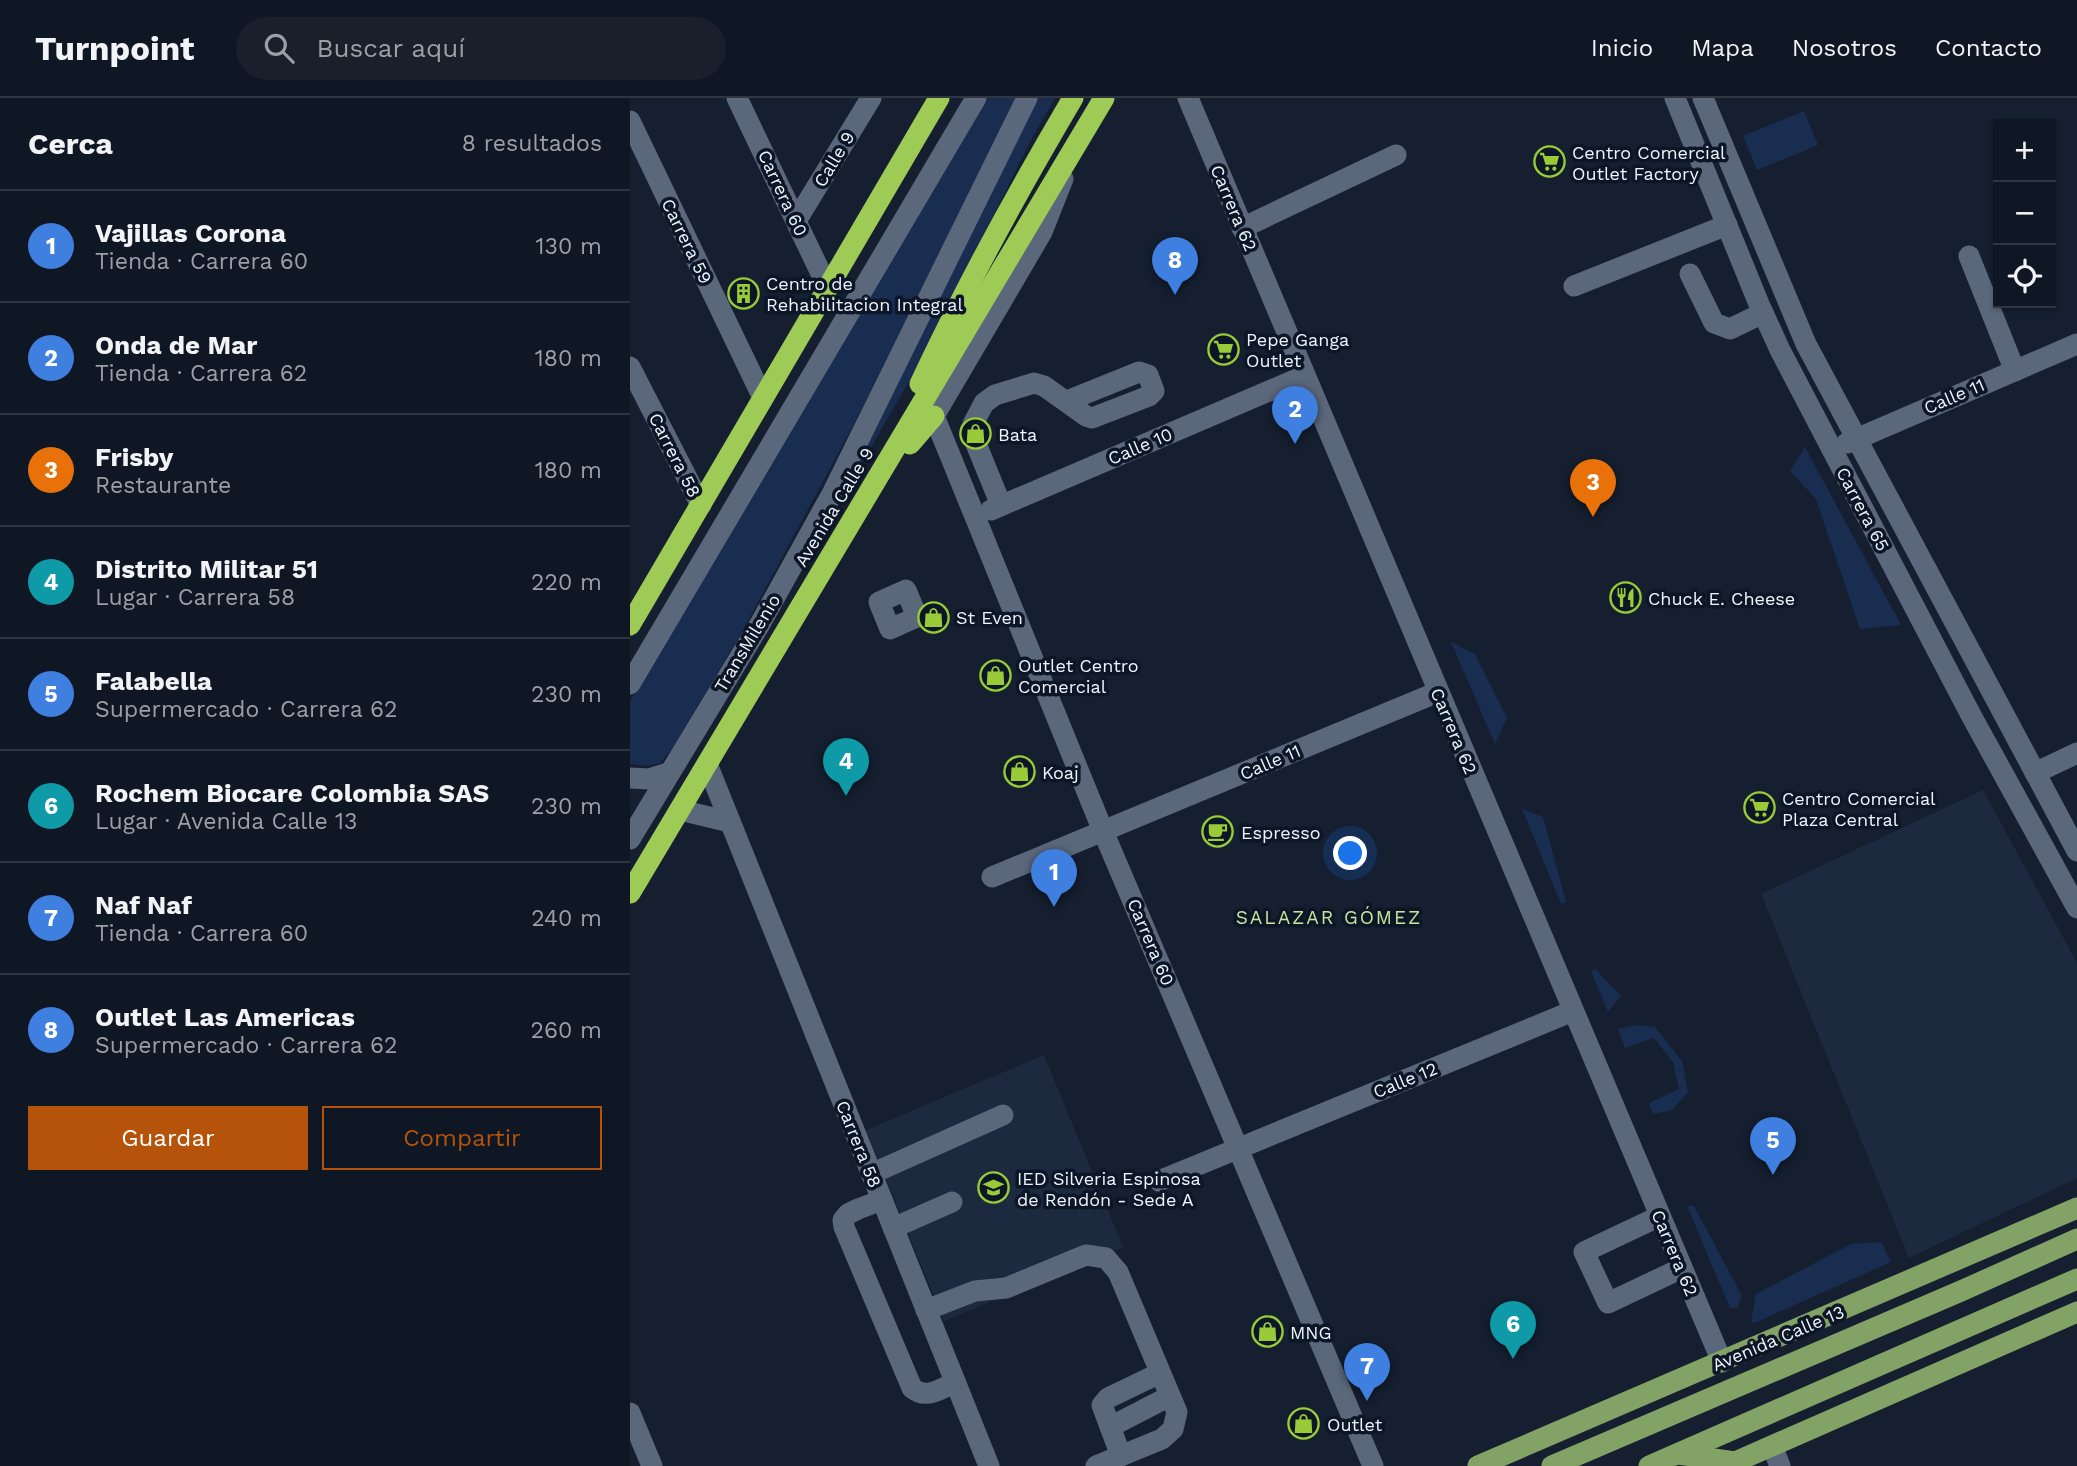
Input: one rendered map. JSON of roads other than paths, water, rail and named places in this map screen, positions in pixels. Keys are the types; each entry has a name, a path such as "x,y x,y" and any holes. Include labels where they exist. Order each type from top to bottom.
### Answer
{"highway":[{"path":"630,625 939,98"},
{"path":"872,488 960,301 1002,220 1073,98"},
{"name":"Avenida Calle 9","path":"630,893 1104,98"},
{"path":"872,488 934,416"}],"main road":[{"name":"Avenida Calle 13","path":"1478,1466 2077,1208"},
{"name":"Avenida Calle 13","path":"1552,1466 1961,1291 2077,1238"},
{"path":"1649,1466 2077,1279"},
{"path":"1678,1454 1731,1464 1776,1456 2077,1312"},
{"path":"1669,1415 1714,1366"}],"street":[{"name":"Carrera 60","path":"737,98 828,288"},
{"name":"Calle 9","path":"796,221 871,98"},
{"path":"630,684 976,98"},
{"name":"TransMilenio","path":"631,829 760,624 834,492 1027,98"},
{"name":"Carrera 62","path":"1188,98 1682,1268 1714,1366"},
{"name":"Carrera 65","path":"1675,98 1777,343 1972,717 2077,908"},
{"name":"Carrera 65","path":"1703,98 1794,320 2077,851"},
{"name":"Carrera 59","path":"630,121 763,398"},
{"name":"Avenida Calle 9","path":"934,416 1042,232 1076,144"},
{"path":"1242,228 1396,155"},
{"path":"1574,286 1727,225"},
{"path":"1969,256 2015,371"},
{"path":"1690,274 1714,323 1730,329 1763,313"},
{"path":"1777,343 1794,320"},
{"name":"Calle 11","path":"1833,450 2077,344"},
{"name":"Carrera 58","path":"630,367 701,505"},
{"name":"Calle 10","path":"975,517 1304,376"},
{"path":"1001,505 972,434 973,424 981,407 995,395 1028,383 1039,384 1067,401"},
{"name":"Carrera 60","path":"934,416 1103,831 1373,1466"},
{"name":"Calle 11","path":"992,877 1438,692"},
{"path":"2035,773 2077,753"},
{"name":"Carrera 58","path":"707,764 989,1466"},
{"path":"630,778 649,779 668,773"},
{"path":"680,810 730,822"},
{"name":"Calle 12","path":"1159,1181 1573,1011"},
{"path":"871,1174 1003,1115"},
{"path":"882,1200 848,1214 843,1220 844,1227 912,1388 919,1394 926,1394 955,1382"},
{"path":"893,1228 952,1202"},
{"path":"1660,1216 1584,1252 1608,1303 1682,1268"},
{"path":"926,1310 975,1291 1006,1288 1086,1255 1105,1258 1118,1272 1177,1412 1173,1429 1162,1439 1096,1466"},
{"path":"1121,1456 1102,1405 1108,1398 1160,1373"},
{"path":"1110,1427 1170,1396"},
{"path":"630,1413 652,1466"}],"place":[{"name":"Centro Comercial Outlet Factory","path":"1549,162"},
{"name":"Centro de Rehabilitacion Integral","path":"743,293"},
{"name":"Outlet Las Americas","path":"1175,295"},
{"name":"Pepe Ganga Outlet","path":"1223,349"},
{"name":"Bata","path":"975,434"},
{"name":"Onda de Mar","path":"1295,444"},
{"name":"Frisby","path":"1593,517"},
{"name":"Chuck E. Cheese","path":"1625,598"},
{"name":"St Even","path":"933,617"},
{"name":"Outlet Centro Comercial","path":"995,675"},
{"name":"Koaj","path":"1019,772"},
{"name":"Distrito Militar 51","path":"846,796"},
{"name":"Centro Comercial Plaza Central","path":"1759,808"},
{"name":"Espresso","path":"1218,832"},
{"name":"Vajillas Corona","path":"1054,907"},
{"name":"Falabella","path":"1773,1175"},
{"name":"IED Silveria Espinosa de Rendón - Sede A","path":"994,1188"},
{"name":"MNG","path":"1267,1332"},
{"name":"Rochem Biocare Colombia SAS","path":"1513,1359"},
{"name":"Naf Naf","path":"1367,1401"},
{"name":"Outlet","path":"1304,1424"}],"district":[{"name":"SALAZAR GÓMEZ","path":"1329,917"}]}
